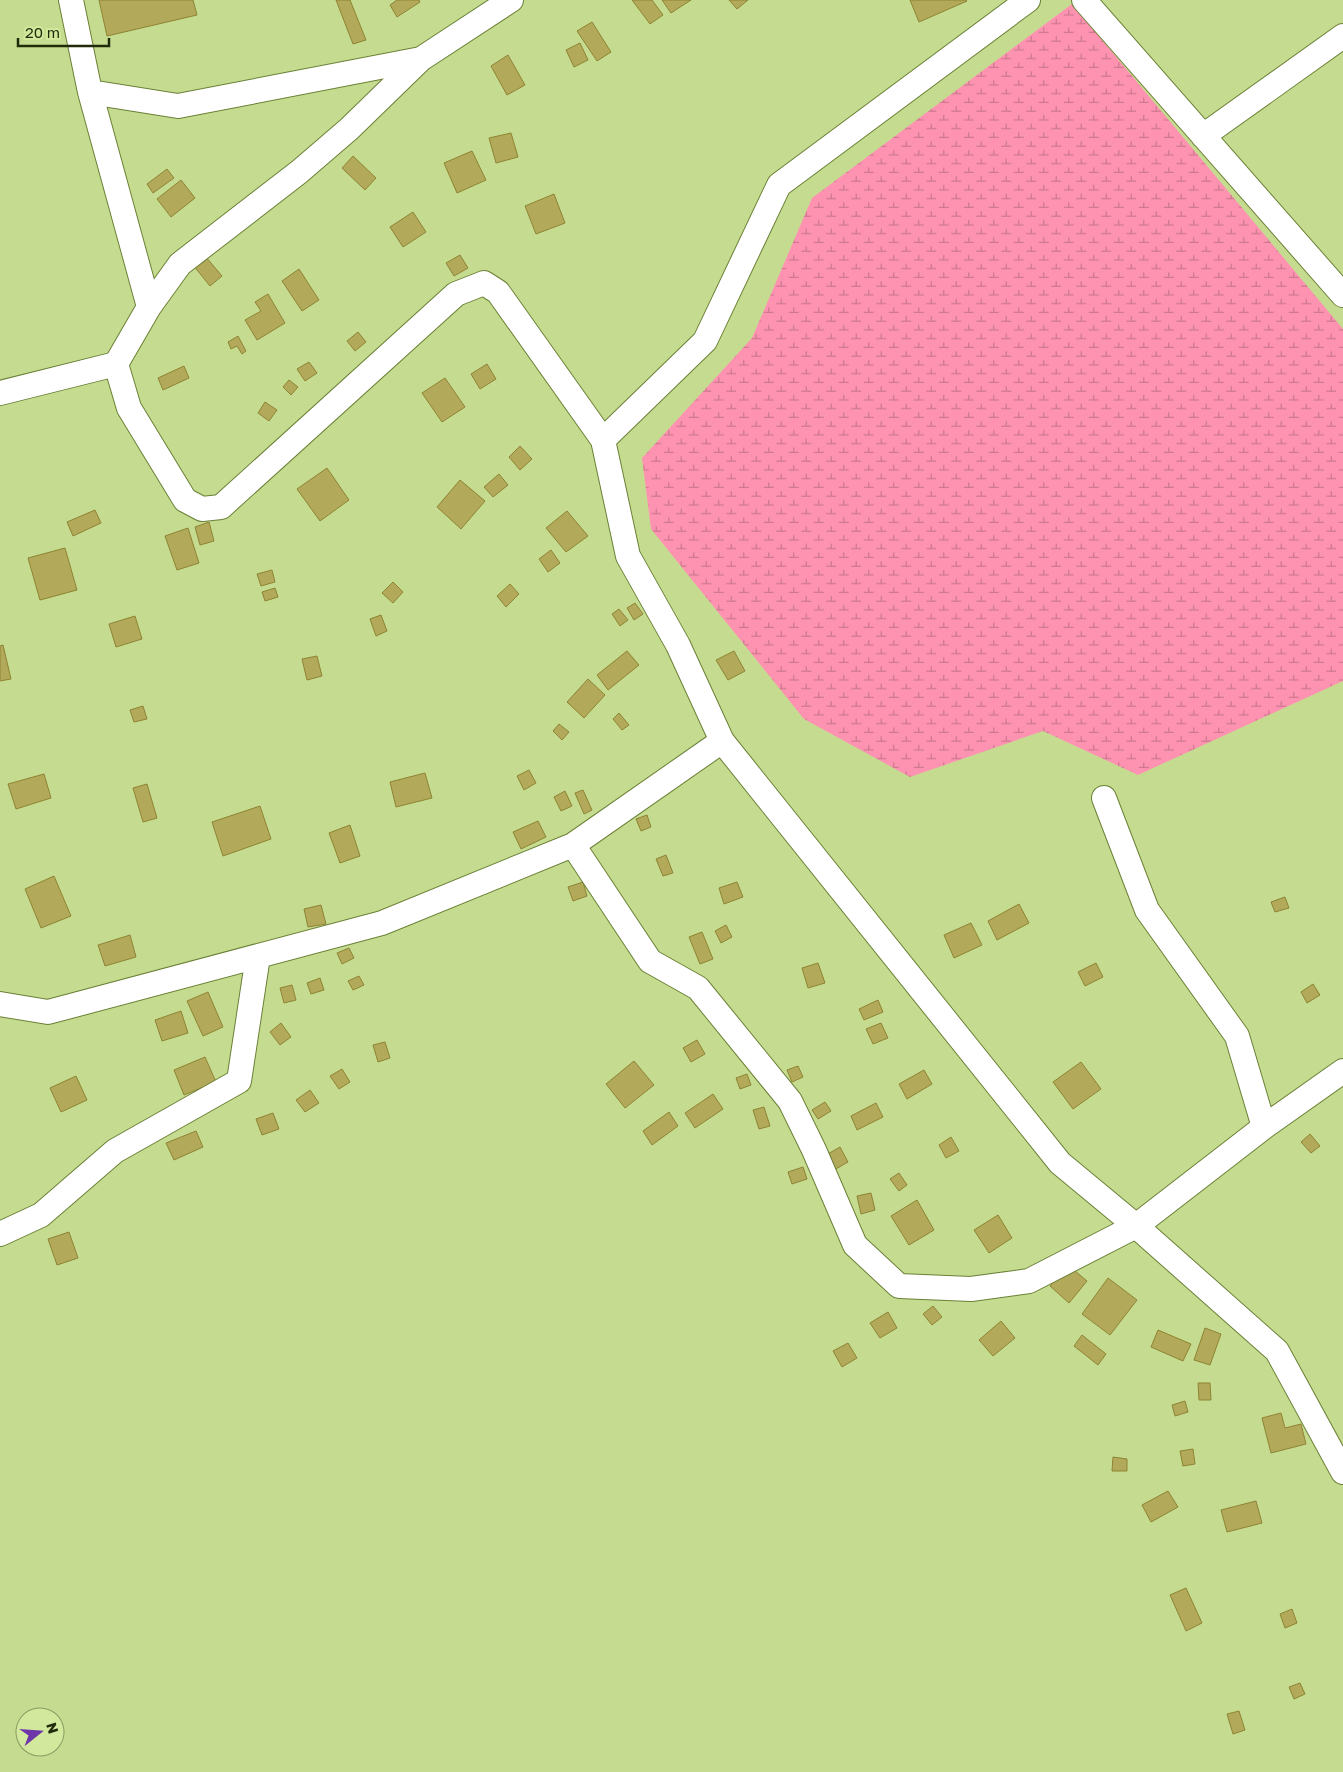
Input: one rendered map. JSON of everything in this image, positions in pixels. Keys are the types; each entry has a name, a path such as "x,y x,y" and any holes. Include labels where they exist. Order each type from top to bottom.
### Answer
{"street":[{"path":"72,0 90,92 149,307"},
{"path":"0,393 116,364 149,307 180,264 306,166 349,129 421,59 511,0"},
{"path":"603,440 705,341 779,185 1028,0"},
{"path":"1084,0 1343,294"},
{"path":"1203,136 1343,36"},
{"path":"90,92 178,106 421,59"},
{"path":"116,364 129,408 185,500 202,509 221,507 456,294 484,283 498,292 603,440 628,556 678,645 722,741 1060,1163 1136,1226 1277,1350 1343,1472"},
{"path":"0,1004 48,1012 382,923 573,845 722,741"},
{"path":"1104,798 1147,910 1237,1036 1264,1127"},
{"path":"573,845 650,961 698,988 790,1101 814,1150 855,1245 899,1286 971,1289 1030,1280 1136,1226 1264,1127 1343,1071"},
{"path":"0,1234 41,1215 115,1151 239,1082 258,956"}],"green space":[{"path":"1072,4 1343,329 1343,681 1138,775 1043,731 910,777 804,719 651,529 642,458 752,338 812,198"}],"building":[{"path":"99,0 193,0 197,15 107,36"},
{"path":"336,0 350,0 366,40 353,44"},
{"path":"397,0 419,0 420,2 397,17 390,5"},
{"path":"632,0 652,0 663,15 650,24"},
{"path":"662,0 691,0 671,13"},
{"path":"729,0 748,0 737,9"},
{"path":"910,0 966,0 967,1 919,22"},
{"path":"592,22 611,52 597,61 577,31"},
{"path":"580,43 588,60 574,67 566,50"},
{"path":"508,55 525,85 507,95 491,66"},
{"path":"511,133 518,157 496,163 489,138"},
{"path":"472,151 486,180 457,193 444,163"},
{"path":"353,156 376,178 365,190 342,168"},
{"path":"167,169 174,178 153,193 147,184"},
{"path":"181,180 195,198 171,217 157,199"},
{"path":"554,194 565,223 536,234 525,206"},
{"path":"413,212 426,232 403,247 390,227"},
{"path":"460,255 468,268 454,276 446,263"},
{"path":"205,256 222,276 210,286 193,265"},
{"path":"299,269 319,300 302,311 282,281"},
{"path":"268,294 285,323 257,340 245,320 261,311 255,302"},
{"path":"358,332 366,342 355,351 347,341"},
{"path":"238,336 246,351 242,354 237,346 231,349 228,342"},
{"path":"309,362 317,373 305,381 297,369"},
{"path":"487,364 496,379 480,389 471,374"},
{"path":"184,366 189,378 163,390 158,378"},
{"path":"445,378 465,407 442,422 422,393"},
{"path":"289,380 298,387 291,395 283,387"},
{"path":"265,402 277,410 269,421 258,413"},
{"path":"520,446 532,459 520,470 509,457"},
{"path":"327,468 349,500 320,521 297,489"},
{"path":"499,474 508,485 493,497 484,487"},
{"path":"460,480 485,501 461,529 437,507"},
{"path":"95,510 101,523 73,536 67,522"},
{"path":"567,511 588,536 566,552 546,528"},
{"path":"209,522 214,541 200,545 195,527"},
{"path":"188,528 199,563 177,570 165,536"},
{"path":"65,548 77,590 40,600 28,558"},
{"path":"551,550 560,563 548,572 539,559"},
{"path":"272,570 275,582 261,586 257,574"},
{"path":"393,582 403,592 393,603 382,593"},
{"path":"510,584 519,594 506,607 497,596"},
{"path":"275,588 278,597 265,601 262,592"},
{"path":"635,603 643,614 634,620 627,608"},
{"path":"619,609 628,620 620,626 612,614"},
{"path":"381,615 387,631 376,636 370,619"},
{"path":"135,616 142,639 116,647 109,624"},
{"path":"3,645 11,679 0,681 0,646"},
{"path":"627,651 639,665 608,690 597,675"},
{"path":"734,651 745,671 728,680 716,660"},
{"path":"317,656 322,676 307,680 302,659"},
{"path":"588,679 605,695 584,718 567,702"},
{"path":"143,706 147,719 134,722 130,710"},
{"path":"619,713 629,725 622,730 613,719"},
{"path":"559,724 569,732 562,740 553,731"},
{"path":"529,770 536,783 524,790 517,776"},
{"path":"425,773 432,798 396,807 390,782"},
{"path":"44,774 51,798 16,809 8,784"},
{"path":"147,784 157,818 143,822 133,788"},
{"path":"583,790 592,810 584,814 575,793"},
{"path":"565,791 572,806 561,811 554,797"},
{"path":"260,806 271,839 223,856 212,822"},
{"path":"647,815 651,827 641,831 636,819"},
{"path":"538,821 546,837 521,849 513,832"},
{"path":"350,825 360,856 340,863 329,833"},
{"path":"666,855 673,873 663,876 656,859"},
{"path":"54,876 71,916 41,928 25,889"},
{"path":"583,882 587,896 573,901 568,887"},
{"path":"737,882 743,897 724,904 719,888"},
{"path":"1285,897 1289,908 1275,912 1271,902"},
{"path":"1019,904 1029,923 997,940 988,921"},
{"path":"321,905 326,924 308,927 304,909"},
{"path":"971,923 982,945 954,958 944,935"},
{"path":"726,925 732,937 721,943 715,931"},
{"path":"702,932 713,959 700,964 689,937"},
{"path":"130,935 136,957 105,966 98,945"},
{"path":"349,948 354,958 342,964 337,953"},
{"path":"818,963 825,983 808,988 802,968"},
{"path":"1096,963 1103,977 1085,986 1078,972"},
{"path":"359,976 364,985 353,990 348,981"},
{"path":"320,978 324,990 311,994 307,983"},
{"path":"1313,984 1320,995 1307,1003 1301,992"},
{"path":"292,985 296,1000 284,1003 280,988"},
{"path":"208,992 223,1027 203,1036 187,1001"},
{"path":"878,1000 883,1012 864,1020 859,1009"},
{"path":"181,1011 188,1033 162,1041 155,1020"},
{"path":"281,1023 291,1037 280,1045 270,1032"},
{"path":"881,1023 888,1038 873,1044 866,1029"},
{"path":"697,1040 705,1054 691,1062 683,1048"},
{"path":"385,1042 390,1058 378,1062 373,1045"},
{"path":"205,1057 216,1082 184,1095 174,1070"},
{"path":"634,1061 654,1085 625,1108 606,1084"},
{"path":"1081,1062 1101,1089 1073,1109 1053,1082"},
{"path":"798,1066 803,1077 792,1082 787,1070"},
{"path":"342,1069 350,1082 339,1089 330,1076"},
{"path":"924,1070 932,1084 907,1099 899,1084"},
{"path":"747,1074 751,1085 740,1089 736,1078"},
{"path":"76,1076 87,1100 61,1112 50,1088"},
{"path":"310,1090 319,1103 305,1112 296,1100"},
{"path":"713,1094 723,1109 695,1128 685,1113"},
{"path":"825,1102 831,1111 818,1119 812,1110"},
{"path":"876,1103 883,1117 857,1130 851,1116"},
{"path":"764,1107 770,1126 759,1129 753,1110"},
{"path":"669,1112 678,1126 652,1145 643,1131"},
{"path":"273,1113 279,1129 262,1135 256,1119"},
{"path":"196,1131 203,1147 174,1160 166,1143"},
{"path":"1310,1134 1320,1146 1311,1153 1301,1142"},
{"path":"951,1137 959,1151 946,1158 939,1145"},
{"path":"840,1147 848,1162 834,1170 826,1155"},
{"path":"803,1167 807,1179 792,1184 788,1172"},
{"path":"899,1173 907,1185 899,1191 890,1179"},
{"path":"871,1193 875,1210 861,1214 857,1196"},
{"path":"917,1200 934,1230 909,1245 891,1216"},
{"path":"998,1215 1012,1238 989,1253 974,1230"},
{"path":"69,1232 78,1258 57,1265 48,1239"},
{"path":"1068,1265 1087,1281 1069,1303 1050,1286"},
{"path":"1108,1278 1137,1300 1110,1335 1082,1314"},
{"path":"933,1306 942,1317 932,1325 923,1314"},
{"path":"888,1312 897,1328 880,1338 870,1323"},
{"path":"1001,1321 1015,1338 993,1356 979,1340"},
{"path":"1205,1328 1221,1334 1210,1365 1194,1360"},
{"path":"1158,1330 1191,1344 1183,1361 1151,1347"},
{"path":"1082,1335 1106,1354 1098,1365 1074,1346"},
{"path":"848,1343 857,1358 842,1367 833,1351"},
{"path":"1198,1383 1210,1383 1211,1400 1199,1400"},
{"path":"1185,1401 1188,1412 1175,1416 1172,1405"},
{"path":"1281,1413 1285,1428 1301,1424 1306,1444 1271,1453 1262,1418"},
{"path":"1193,1449 1195,1464 1183,1466 1180,1451"},
{"path":"1113,1457 1127,1459 1127,1471 1112,1471"},
{"path":"1168,1491 1178,1507 1151,1522 1142,1505"},
{"path":"1256,1501 1262,1523 1227,1532 1221,1510"},
{"path":"1186,1588 1202,1623 1186,1631 1170,1595"},
{"path":"1292,1609 1297,1623 1285,1628 1280,1614"},
{"path":"1300,1683 1305,1694 1294,1699 1289,1687"},
{"path":"1239,1711 1245,1730 1233,1734 1227,1714"}]}
